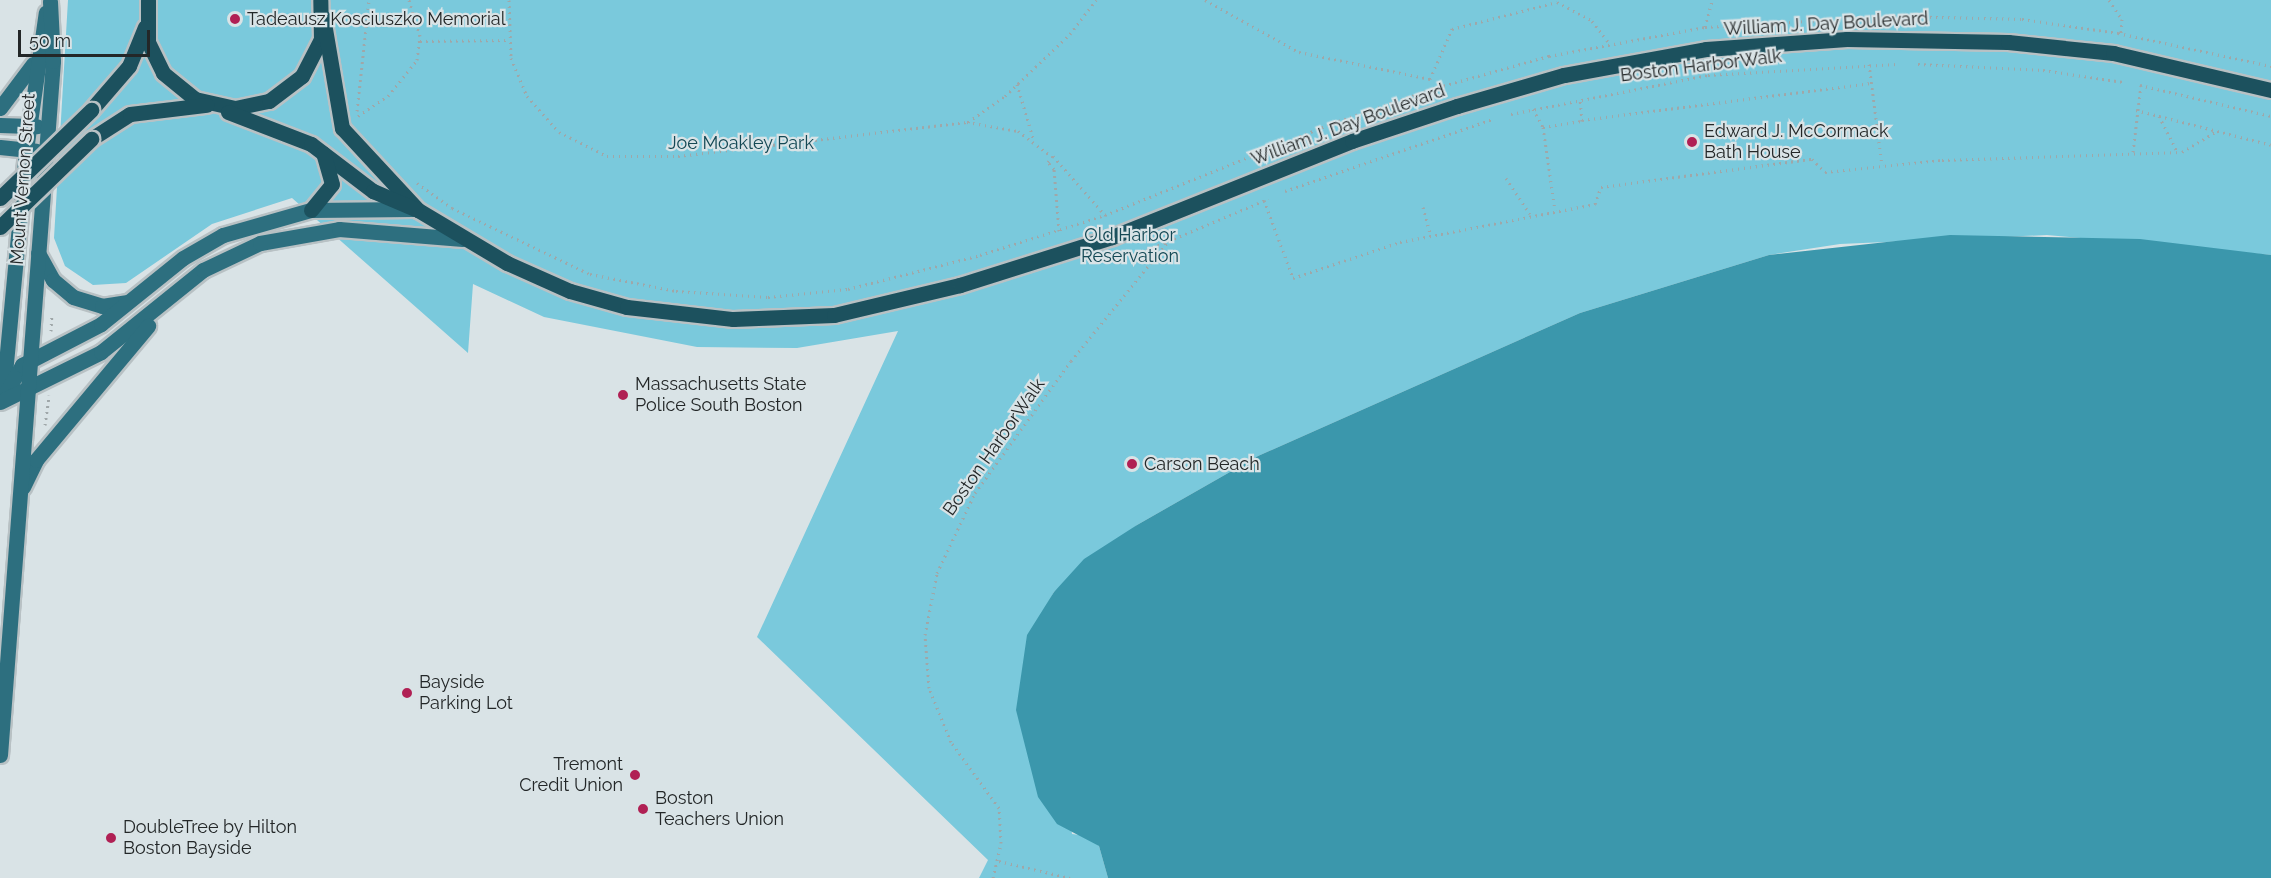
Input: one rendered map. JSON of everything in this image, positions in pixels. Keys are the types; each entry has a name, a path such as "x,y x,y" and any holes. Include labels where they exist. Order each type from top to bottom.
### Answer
{"main road":[{"path":"0,227 91,139 130,114 211,106 256,106 287,91 314,59 321,5"},
{"name":"William J. Day Boulevard","path":"321,5 342,128 418,210"},
{"path":"145,9 150,48 163,73 211,106"},
{"path":"0,198 91,110 134,58 145,9"},
{"name":"William J. Day Boulevard","path":"211,106 319,148 380,195 418,210 463,239 543,281 612,304 718,319 812,318 897,302 1060,255 1352,141 1532,83 1706,49 1857,39 2008,42 2113,53 2271,90"},
{"path":"311,210 326,198 332,179 319,148"}],"street":[{"name":"Mount Vernon Street","path":"0,403 29,125 38,53 50,1"},
{"name":"Mount Vernon Street","path":"0,755 17,507 31,360 44,152 53,61 50,1"},
{"path":"0,108 38,53"},
{"path":"0,125 46,127"},
{"path":"0,147 44,152"},
{"path":"0,403 11,376 31,360 96,327 216,238 261,220 311,210 418,210"},
{"name":"William J. Day Boulevard","path":"0,403 116,342 181,286 243,249 309,231 395,230 463,239"},
{"path":"37,250 58,285 78,300 108,306 135,298"},
{"path":"17,507 36,460 181,286"},
{"path":"3,365 25,350 32,335"}],"path":[{"path":"360,126 358,116 369,0"},
{"path":"358,116 406,78 420,41 409,0"},
{"path":"509,0 508,40 520,84 539,113 576,143 617,158 678,156 967,122 1003,126 1034,139 1051,156 1059,157 1060,167 1105,215"},
{"path":"967,122 1017,83 1070,34 1096,0"},
{"path":"1205,0 1299,52 1430,79"},
{"path":"1705,27 1712,0"},
{"path":"2109,0 2122,19 2121,34"},
{"path":"1432,89 1430,79 1452,29 1557,2 1592,21 1609,43"},
{"path":"420,41 508,40"},
{"path":"1869,64 1882,165"},
{"name":"Boston HarborWalk","path":"1511,114 1708,75 1897,64"},
{"path":"1918,64 2043,70 2123,82"},
{"path":"1017,83 1034,139"},
{"path":"1543,127 1872,83"},
{"path":"2133,152 2136,110 2141,85 2271,116"},
{"path":"1580,99 1582,120"},
{"path":"1533,109 1543,127 1555,210"},
{"path":"2136,110 2271,145"},
{"path":"2159,116 2176,150"},
{"path":"1285,191 1493,119"},
{"path":"1423,207 1430,235 1530,214 1594,204 1601,187 1812,159 1825,172 1882,165 2176,150 2217,131"},
{"path":"1051,156 1048,162 1054,169 1059,231"},
{"path":"1054,169 1060,167"},
{"path":"1506,178 1530,214"},
{"name":"Boston HarborWalk","path":"993,878 999,861 999,808 951,742 929,688 925,635 937,573 975,493 1104,317 1167,243 1266,199 1293,278 1430,235"},
{"path":"1119,261 1167,243"},
{"path":"51,333 52,311"},
{"path":"44,432 49,394"},
{"path":"999,861 1070,878"}],"green space":[{"name":"Old Harbor Reservation","path":"68,0 2271,0 2271,255 2047,235 1840,244 1769,255 1580,313 1258,456 1137,525 1054,592 1043,612 1072,834 1087,836 1099,846 1108,878 979,878 988,860 757,637 898,331 797,348 697,347 544,317 473,284 468,353 292,198 212,224 126,283 93,285 65,266 54,238"}],"shaded area":[{"path":"1950,235 2140,239 2271,255 2271,878 1108,878 1099,846 1057,824 1038,797 1016,710 1027,635 1054,592 1084,559 1137,525 1258,456 1580,313 1769,255"}],"place":[{"name":"Tadeausz Kosciuszko Memorial","path":"235,19"},
{"name":"Edward J. McCormack Bath House","path":"1692,142"},
{"name":"Massachusetts State Police South Boston","path":"623,395"},
{"name":"Carson Beach","path":"1132,464"},
{"name":"Bayside Parking Lot","path":"407,693"},
{"name":"Tremont Credit Union","path":"635,775"},
{"name":"Boston Teachers Union","path":"643,809"},
{"name":"DoubleTree by Hilton Boston Bayside","path":"111,838"}],"park label":[{"name":"Joe Moakley Park","path":"741,143"}]}
